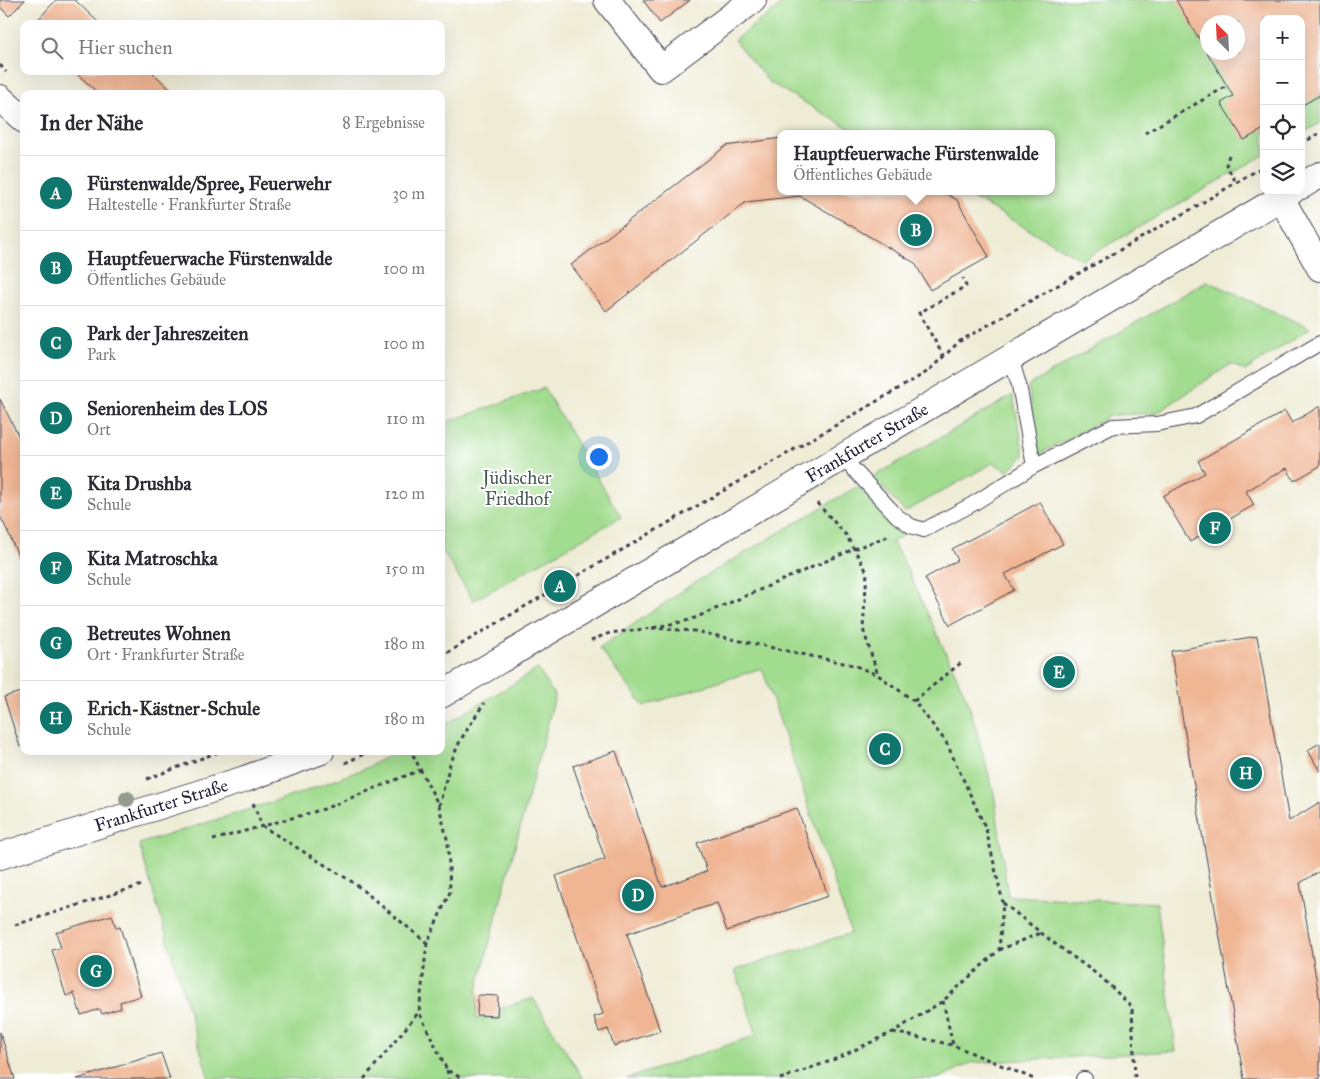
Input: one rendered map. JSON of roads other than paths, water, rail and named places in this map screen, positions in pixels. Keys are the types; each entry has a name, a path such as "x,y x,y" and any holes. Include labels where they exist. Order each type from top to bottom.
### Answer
{"street":[{"path":"607,0 661,69 753,0"},
{"path":"0,98 20,116"},
{"name":"Frankfurter Straße","path":"1305,184 1320,175"},
{"name":"Frankfurter Straße","path":"445,693 1287,195"},
{"path":"1293,195 1320,268"},
{"name":"Frankfurter Straße","path":"0,856 245,779 310,755"}],"lane":[{"path":"842,457 897,516 911,526 924,530 971,505 1034,466 1113,426 1157,424 1196,416 1320,343"},
{"path":"1011,358 1019,386 1034,466"}],"place":[{"name":"Hauptfeuerwache Fürstenwalde","path":"916,230"},
{"name":"Kita Matroschka","path":"1215,528"},
{"name":"Fürstenwalde/Spree, Feuerwehr","path":"560,586"},
{"name":"Kita Drushba","path":"1059,672"},
{"name":"Park der Jahreszeiten","path":"885,749"},
{"name":"Erich-Kästner-Schule","path":"1246,773"},
{"name":"Seniorenheim des LOS","path":"638,895"},
{"name":"Betreutes Wohnen","path":"96,971"}],"park label":[{"name":"Jüdischer Friedhof","path":"517,488"}]}
